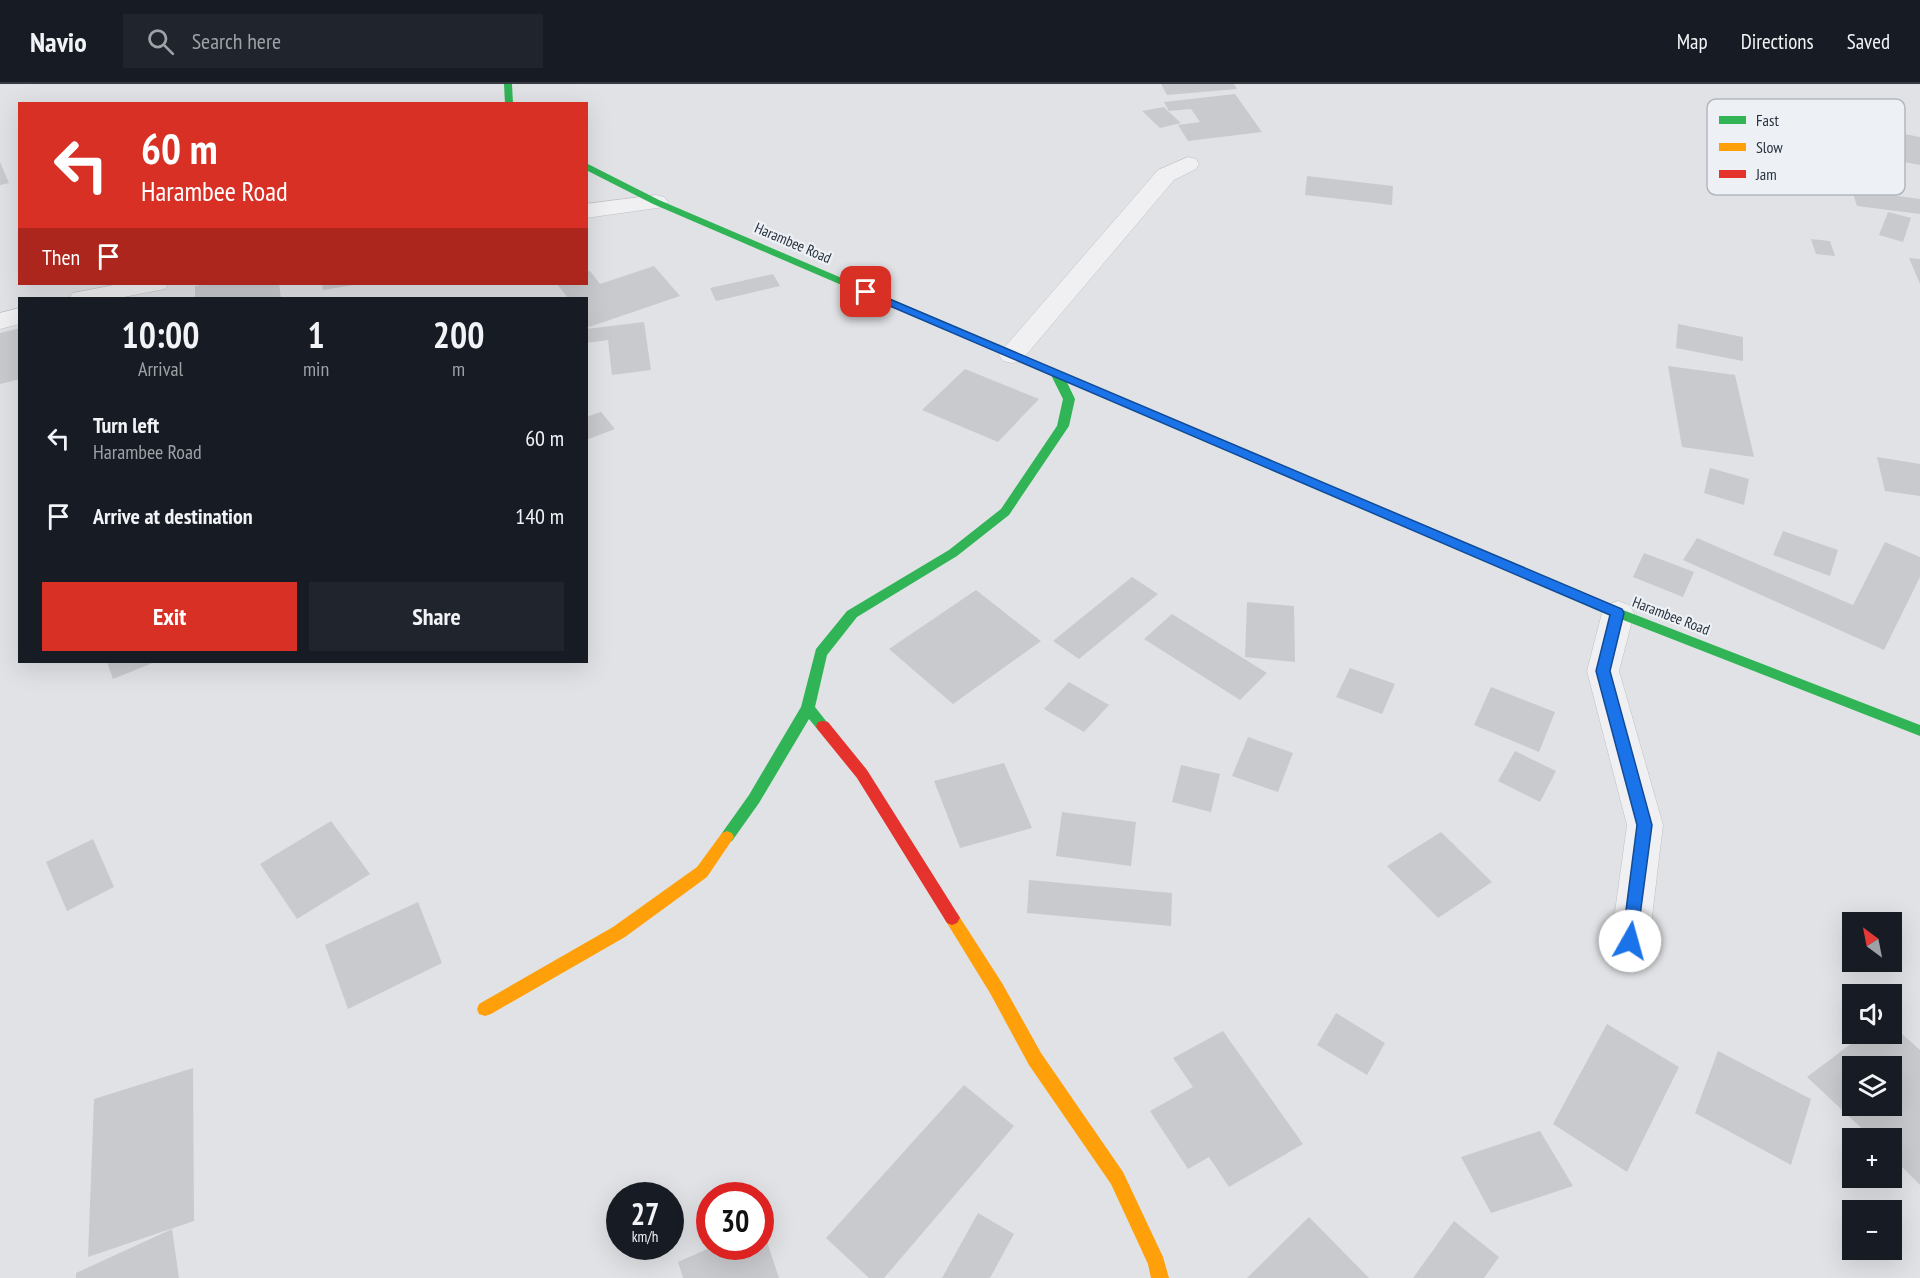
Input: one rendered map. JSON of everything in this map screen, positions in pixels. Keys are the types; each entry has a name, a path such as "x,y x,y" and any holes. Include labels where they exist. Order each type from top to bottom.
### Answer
{"main road":[{"path":"508,84 509,102"},
{"name":"Harambee Road","path":"588,167 656,202 1618,613 1920,731"},
{"path":"485,1009 619,932 702,872 754,799 808,708 821,653 852,614 953,553 1005,512 1064,426 1069,399 1056,374"},
{"path":"808,708 862,774 996,988 1035,1059 1118,1178 1157,1263 1160,1278"}],"street":[{"path":"1012,355 1166,175 1188,164"},
{"path":"588,211 656,202"},
{"path":"87,297 151,285"},
{"path":"0,321 18,316"},
{"path":"1618,613 1603,671 1644,825 1630,941"}],"building":[{"path":"1161,84 1234,84 1237,89 1167,95"},
{"path":"1235,94 1262,132 1188,141 1178,125 1200,122 1191,109 1169,111 1164,102"},
{"path":"1164,107 1181,123 1160,128 1142,111"},
{"path":"1905,134 1920,137 1920,165 1905,162"},
{"path":"0,162 9,183 0,185"},
{"path":"1307,176 1393,186 1392,205 1305,195"},
{"path":"1854,195 1890,195 1920,199 1920,214 1857,206"},
{"path":"1888,212 1911,218 1903,242 1879,235"},
{"path":"1811,239 1830,241 1835,256 1816,254"},
{"path":"1909,258 1920,259 1920,284"},
{"path":"654,266 680,296 589,327 588,297 567,297 558,285 588,285 588,272 590,271 600,284"},
{"path":"773,274 780,286 716,301 710,288"},
{"path":"279,285 281,297 195,297 195,286"},
{"path":"322,285 354,285 323,290"},
{"path":"644,322 651,370 612,375 608,340 588,343 588,329"},
{"path":"1678,324 1743,337 1743,361 1676,348"},
{"path":"18,328 18,380 0,384 0,333"},
{"path":"1668,366 1735,375 1754,457 1682,447"},
{"path":"965,369 1039,399 998,442 922,410"},
{"path":"601,412 615,429 588,439 588,416"},
{"path":"1877,457 1920,464 1920,496 1885,491"},
{"path":"1710,468 1749,479 1744,505 1704,493"},
{"path":"1783,531 1838,550 1830,576 1773,555"},
{"path":"1697,538 1853,605 1885,542 1920,557 1920,577 1884,650 1683,560"},
{"path":"1644,553 1694,572 1683,597 1633,577"},
{"path":"1132,577 1158,594 1079,659 1053,641"},
{"path":"976,590 1041,641 953,704 889,649"},
{"path":"1247,602 1294,606 1295,662 1245,657"},
{"path":"1172,614 1267,673 1240,700 1144,639"},
{"path":"107,663 153,663 113,679"},
{"path":"1350,668 1395,684 1382,714 1336,697"},
{"path":"1069,682 1109,705 1084,732 1044,709"},
{"path":"1491,687 1555,712 1539,752 1474,725"},
{"path":"1248,737 1293,753 1278,792 1232,776"},
{"path":"1515,751 1556,771 1540,802 1498,781"},
{"path":"1004,763 1032,828 960,848 934,781"},
{"path":"1181,765 1220,774 1211,812 1172,802"},
{"path":"1062,812 1136,822 1131,866 1056,856"},
{"path":"331,821 370,874 297,919 260,864"},
{"path":"1441,832 1492,882 1438,918 1387,866"},
{"path":"93,839 114,887 67,911 46,862"},
{"path":"1029,880 1172,893 1171,926 1027,913"},
{"path":"418,902 442,963 348,1009 325,945"},
{"path":"1336,1013 1385,1043 1367,1075 1317,1045"},
{"path":"1607,1024 1679,1067 1627,1172 1553,1124"},
{"path":"1223,1031 1303,1144 1229,1187 1209,1157 1188,1169 1150,1111 1193,1087 1173,1058"},
{"path":"1902,1034 1920,1050 1920,1185 1902,1167 1902,1128 1861,1128 1849,1116 1902,1116 1902,1056 1842,1056 1842,1110 1807,1077 1851,1044 1902,1044"},
{"path":"1718,1051 1811,1099 1791,1165 1695,1113"},
{"path":"193,1068 194,1221 88,1257 94,1099"},
{"path":"964,1085 1014,1126 884,1278 869,1278 826,1238"},
{"path":"1540,1131 1573,1186 1491,1213 1461,1157"},
{"path":"978,1213 1014,1234 990,1278 942,1278"},
{"path":"1309,1217 1369,1278 1247,1278"},
{"path":"1454,1221 1499,1257 1484,1278 1413,1278"},
{"path":"172,1229 179,1278 76,1278 76,1273"},
{"path":"696,1254 696,1260 773,1260 779,1278 683,1278 678,1262"}],"traffic: fast":[{"path":"508,84 509,102"},
{"path":"588,167 656,202 1058,374"},
{"path":"823,726 808,708 821,653 852,614 953,553 1005,512 1063,426 1069,399 1056,374"},
{"path":"1231,448 1618,613 1920,731"},
{"path":"727,837 754,799 808,708"}],"traffic: slow":[{"path":"1058,374 1231,448"},
{"path":"485,1009 619,932 702,872 727,837"},
{"path":"952,918 996,988 1035,1059 1117,1178 1157,1263 1160,1278"}],"traffic: jam":[{"path":"823,726 862,774 952,918"}],"route":[{"path":"866,292 1618,613 1603,671 1644,825 1630,941"}]}
